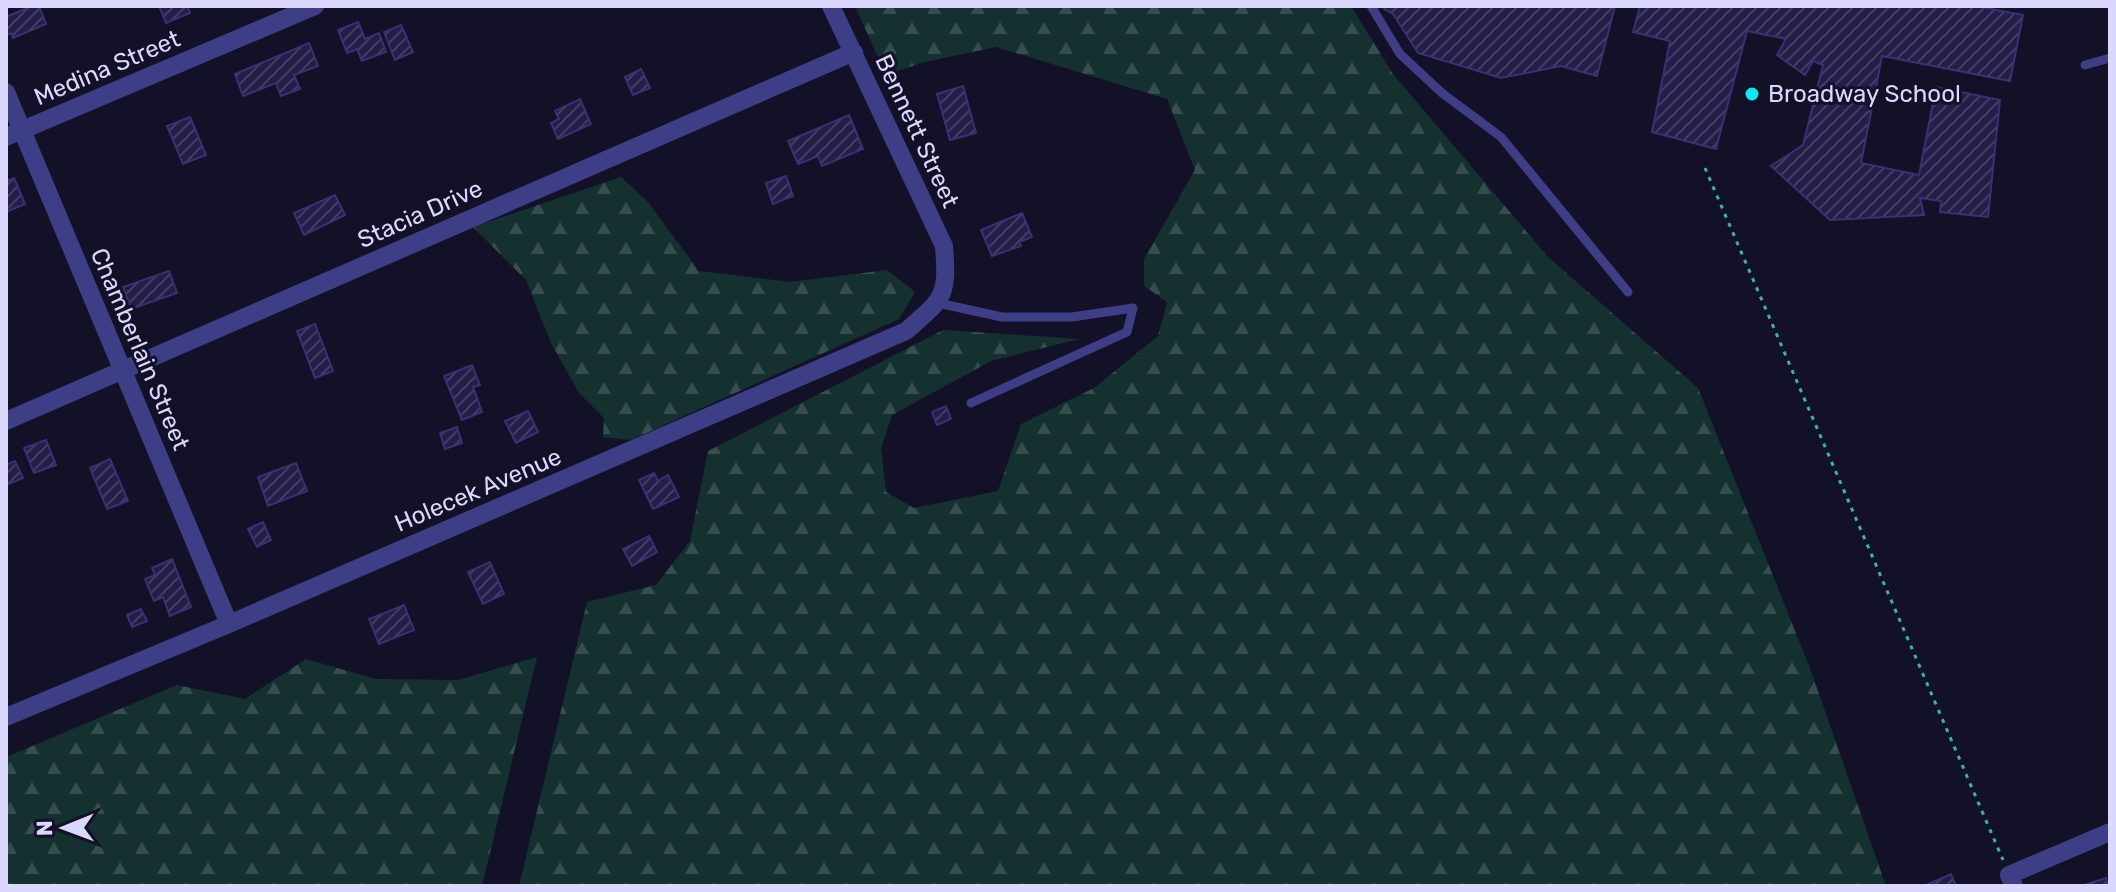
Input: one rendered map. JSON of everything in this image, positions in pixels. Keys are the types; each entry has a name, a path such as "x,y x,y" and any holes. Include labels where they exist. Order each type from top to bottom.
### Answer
{"street":[{"name":"Medina Street","path":"14,134 315,6"},
{"name":"Bennett Street","path":"831,6 944,246 946,279 938,303"},
{"name":"Stacia Drive","path":"6,421 854,52"},
{"name":"Chamberlain Street","path":"6,92 14,134 123,370 229,624"},
{"name":"Holecek Avenue","path":"6,717 229,624 906,331 938,303"},
{"path":"2012,880 2110,832"}],"lane":[{"path":"1371,6 1400,54 1442,93 1501,137 1628,292"},
{"path":"2085,65 2110,58"},
{"path":"938,303 1002,317 1072,317 1133,308 1127,332 971,403"}],"path":[{"path":"1705,168 2012,880"}],"green space":[{"path":"855,6 1351,6 1393,74 1548,257 1698,388 1811,671 1886,886 519,886 587,602 656,585 690,541 708,451 943,330 1079,339 991,361 892,415 881,448 886,492 914,508 998,491 1021,424 1094,388 1158,336 1167,302 1144,286 1144,259 1195,170 1167,99 996,47 925,62 886,75"},
{"path":"621,177 647,201 699,271 790,282 887,270 915,292 899,319 631,440 603,437 604,418 579,393 551,343 526,280 473,227"},
{"path":"537,657 482,886 6,886 6,757 177,685 245,699 306,659 376,679 458,680"}],"building":[{"path":"39,6 46,24 13,38 11,33 6,35 6,17"},
{"path":"159,6 187,6 190,13 166,23"},
{"path":"1384,6 1615,6 1597,76 1561,66 1501,78 1418,53 1393,14"},
{"path":"1640,6 1976,6 2023,15 2010,81 1882,56 1861,163 1919,175 1936,87 2000,100 1988,217 1940,212 1941,201 1920,198 1924,215 1830,220 1771,166 1803,145 1823,65 1813,61 1805,75 1777,55 1786,39 1747,31 1716,149 1652,132 1670,41 1633,32"},
{"path":"358,22 365,39 379,33 386,52 362,61 357,49 347,53 338,30"},
{"path":"401,25 413,52 395,60 384,32"},
{"path":"309,43 318,66 294,75 300,89 281,96 276,83 243,96 235,74"},
{"path":"641,69 650,88 633,95 625,77"},
{"path":"963,86 976,133 950,140 937,94"},
{"path":"580,99 591,124 558,139 551,123 559,119 555,111"},
{"path":"849,115 863,149 822,166 818,156 798,164 788,141"},
{"path":"190,117 206,155 183,164 167,126"},
{"path":"786,176 793,196 773,204 766,183"},
{"path":"14,178 25,204 6,212 6,181"},
{"path":"335,195 345,215 304,235 294,213"},
{"path":"1022,213 1032,237 1019,242 1021,246 992,256 981,230"},
{"path":"169,271 177,293 131,309 123,287"},
{"path":"315,324 333,371 315,378 297,331"},
{"path":"472,365 480,385 473,387 482,412 462,420 444,376"},
{"path":"946,406 951,419 937,425 932,412"},
{"path":"528,411 538,432 516,443 505,421"},
{"path":"457,427 462,443 445,449 440,433"},
{"path":"46,440 56,465 34,473 24,448"},
{"path":"110,459 128,501 107,509 90,468"},
{"path":"15,461 23,478 6,485 6,465"},
{"path":"296,463 307,491 268,506 258,477"},
{"path":"654,473 658,481 668,475 679,497 653,509 639,480"},
{"path":"263,522 271,540 257,547 248,529"},
{"path":"649,536 657,552 632,566 623,549"},
{"path":"172,559 191,607 170,616 163,597 154,601 145,579 155,575 152,568"},
{"path":"490,562 504,594 483,604 468,572"},
{"path":"404,605 414,630 379,644 369,619"},
{"path":"141,609 147,621 132,627 127,615"},
{"path":"1951,874 1956,886 1924,886"},
{"path":"2106,878 2108,886 2081,886"}],"place":[{"name":"Broadway School","path":"1752,94"}]}
